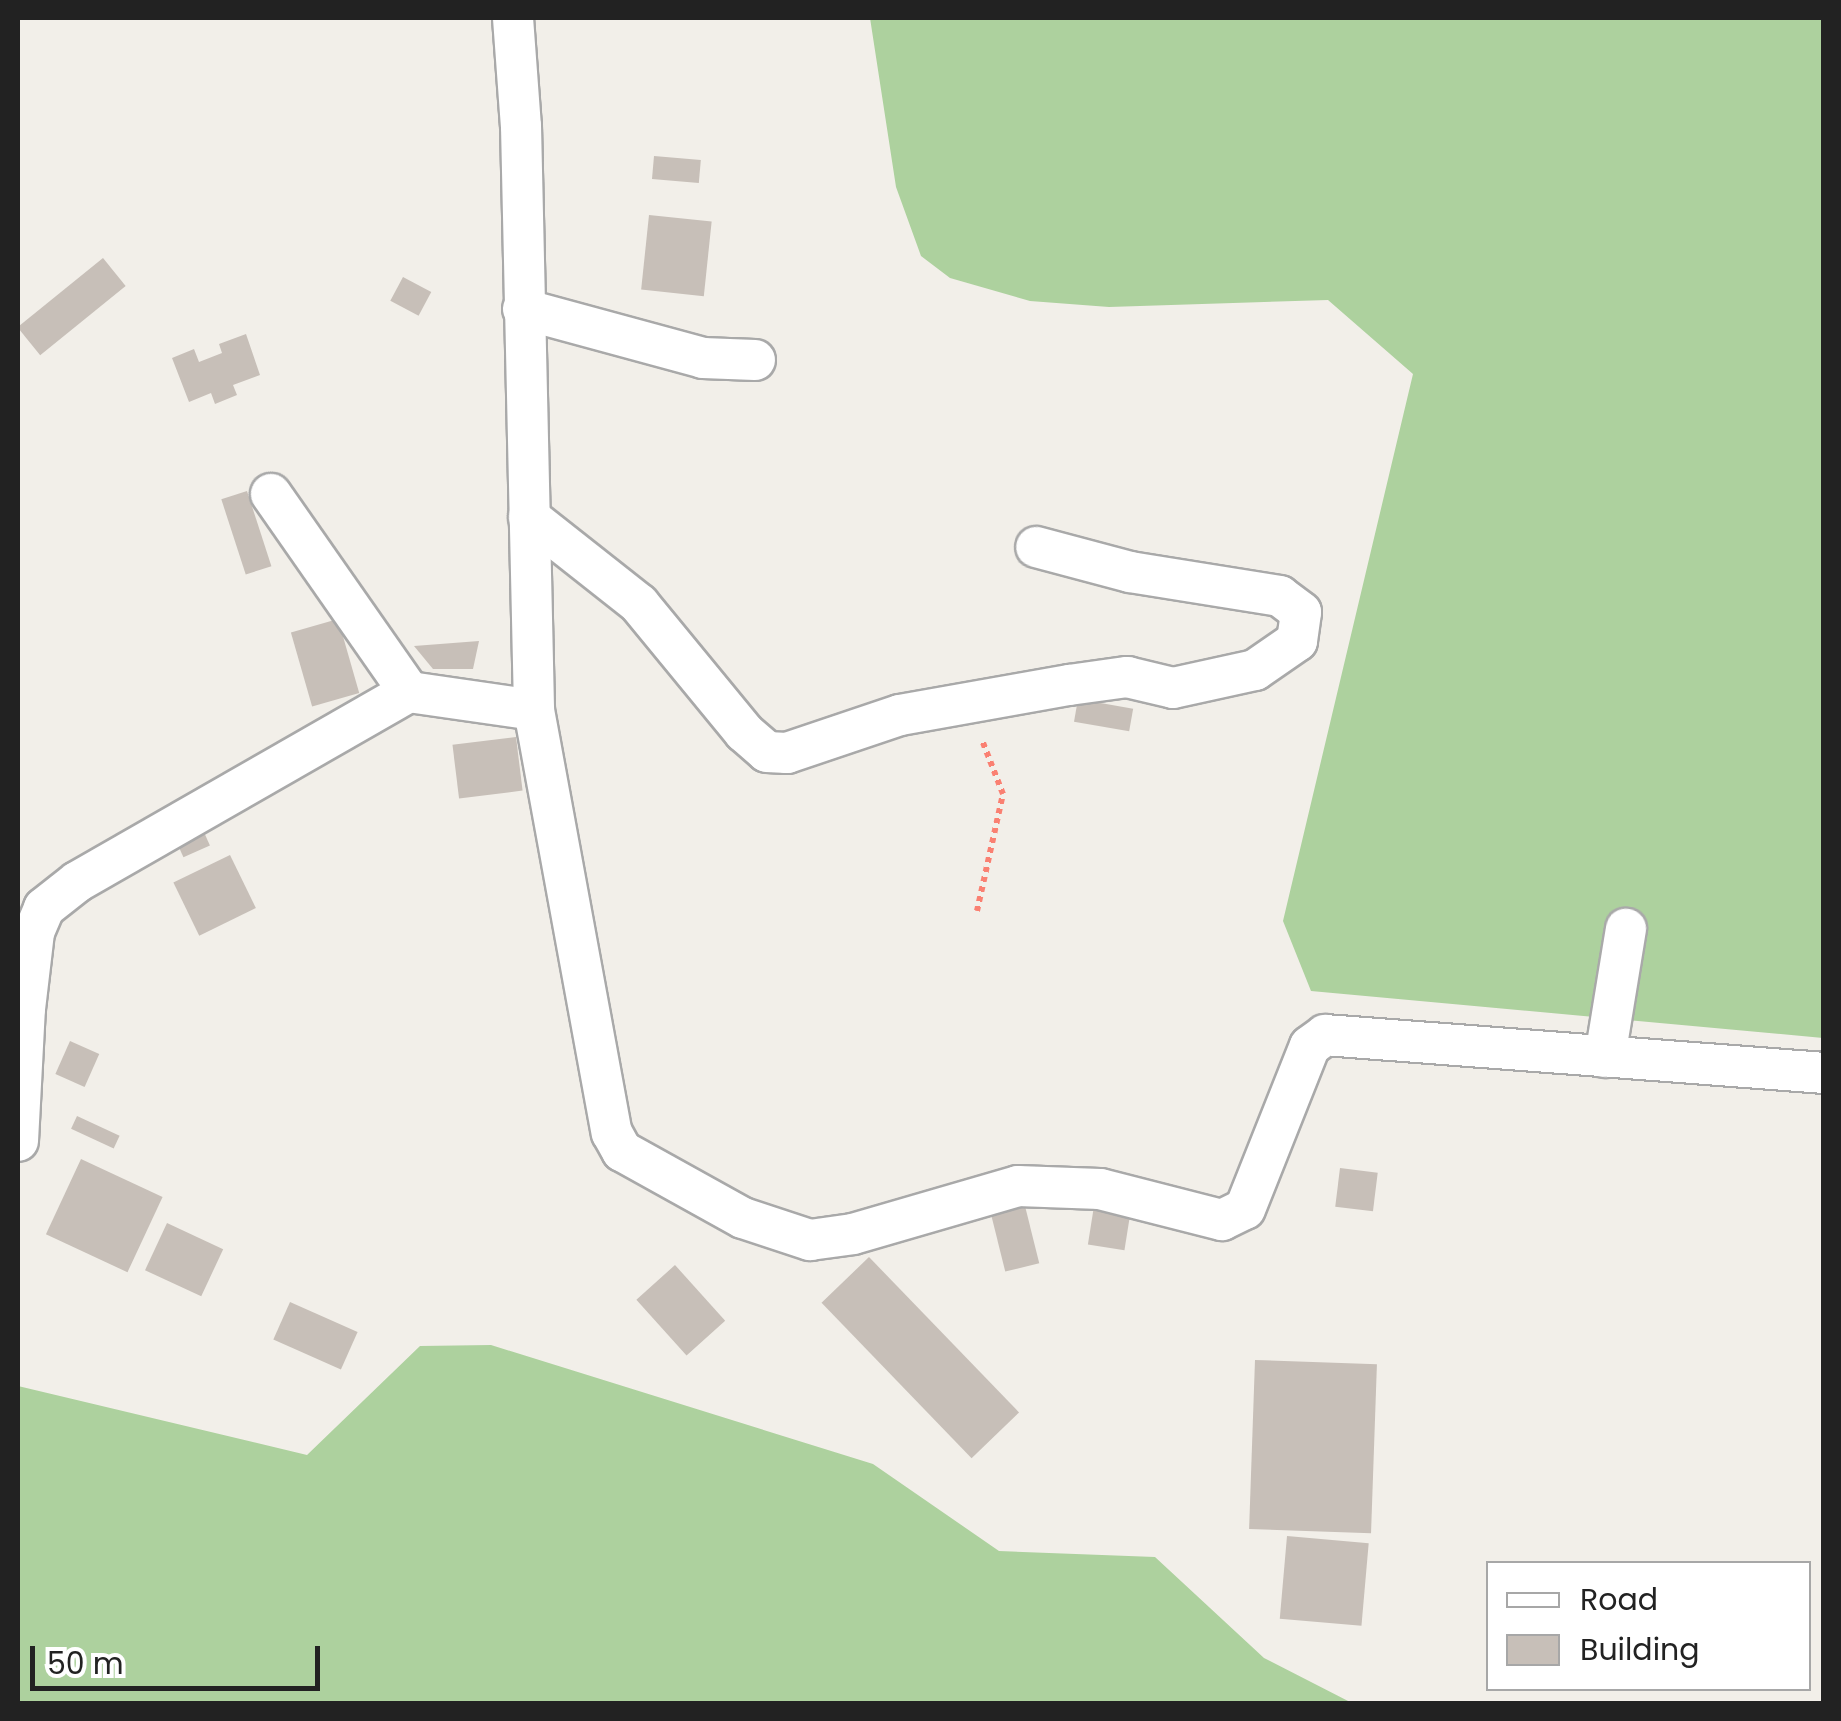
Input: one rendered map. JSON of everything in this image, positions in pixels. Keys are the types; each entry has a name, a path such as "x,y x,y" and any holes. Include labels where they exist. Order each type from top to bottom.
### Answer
{"street":[{"path":"513,18 521,126 534,710 612,1133 622,1151 702,1198 771,1229 810,1240 853,1234 1018,1186 1100,1189 1222,1220 1245,1209 1310,1046 1325,1035 1824,1074"},
{"path":"523,309 703,358 754,360"},
{"path":"270,494 410,692"},
{"path":"529,517 639,604 744,732 766,752 787,753 900,715 1069,685 1126,677 1173,688 1256,670 1297,641 1302,612 1280,596 1130,572 1036,547"},
{"path":"18,1142 24,1009 34,932 44,908 77,882 410,692 534,710"},
{"path":"1605,1056 1626,929"}],"path":[{"path":"966,735 982,740 1003,794 977,911"}],"green space":[{"path":"870,18 1823,18 1823,1038 1311,991 1283,921 1413,374 1328,300 1109,307 1030,301 950,278 921,256 896,187"},
{"path":"491,1345 873,1464 999,1551 1155,1557 1264,1658 1352,1703 18,1703 18,1386 307,1455 420,1346"}],"building":[{"path":"654,156 701,160 699,183 652,179"},
{"path":"649,215 712,222 704,296 641,290"},
{"path":"103,258 126,286 40,355 18,327"},
{"path":"403,277 431,292 419,316 390,301"},
{"path":"246,334 260,375 233,385 237,395 215,404 211,393 189,402 172,358 194,349 199,362 222,353 219,344"},
{"path":"247,491 271,566 246,574 221,499"},
{"path":"338,619 359,693 312,707 291,633"},
{"path":"479,641 473,669 433,669 414,646"},
{"path":"1078,699 1133,709 1129,731 1074,722"},
{"path":"516,737 523,791 459,798 452,745"},
{"path":"203,830 210,846 183,857 177,842"},
{"path":"230,855 256,908 199,936 173,883"},
{"path":"70,1041 99,1054 85,1087 55,1074"},
{"path":"77,1116 120,1136 114,1149 71,1129"},
{"path":"81,1159 163,1197 127,1272 46,1234"},
{"path":"1340,1168 1378,1173 1373,1211 1335,1207"},
{"path":"1024,1202 1039,1263 1005,1272 990,1210"},
{"path":"1094,1206 1131,1212 1124,1250 1088,1245"},
{"path":"167,1223 223,1249 201,1296 145,1270"},
{"path":"869,1257 1019,1412 972,1458 822,1303"},
{"path":"675,1265 725,1321 687,1356 636,1300"},
{"path":"290,1302 358,1332 341,1370 273,1339"},
{"path":"1255,1360 1377,1364 1371,1533 1249,1529"},
{"path":"1287,1536 1369,1543 1361,1626 1280,1619"}]}
